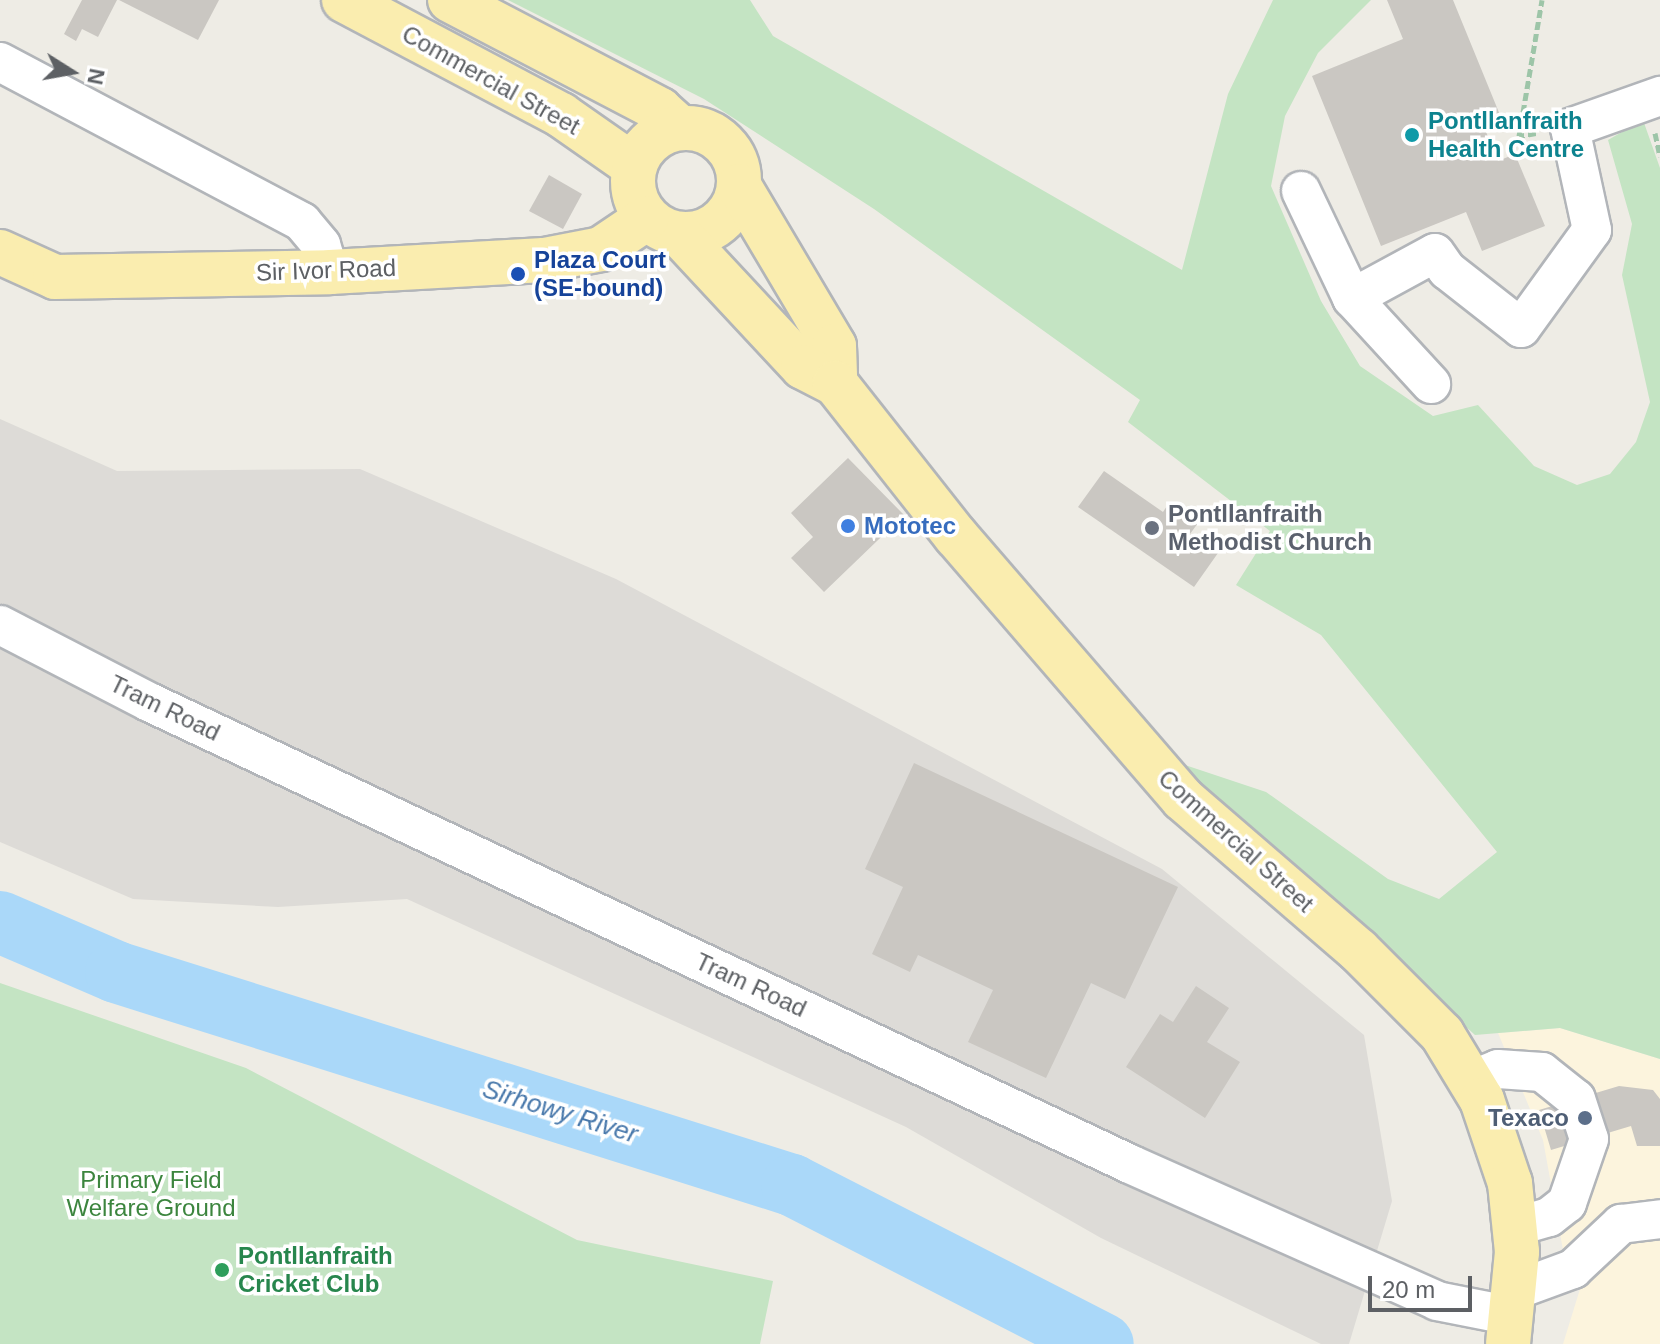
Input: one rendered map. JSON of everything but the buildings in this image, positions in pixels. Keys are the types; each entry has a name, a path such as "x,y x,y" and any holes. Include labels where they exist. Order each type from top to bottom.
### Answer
{"main road":[{"name":"Commercial Street","path":"344,0 561,115 634,166 637,203 803,367 835,383 1152,765 1415,1002 1471,1080 1510,1183 1515,1227 1512,1317"},
{"name":"Commercial Street","path":"450,0 660,110 680,128 707,133 728,149 739,186 834,346 835,383"},
{"path":"634,166 662,133 680,128"},
{"path":"663,227 719,223 739,186"},
{"name":"Sir Ivor Road","path":"0,252 55,277 330,272 544,260 601,249 663,227"}],"street":[{"path":"0,62 302,222 321,245 330,272"},
{"path":"1352,298 1435,253 1447,270 1521,328 1592,230 1570,128 1660,96"},
{"path":"1301,191 1352,298 1431,384"},
{"name":"Tram Road","path":"0,625 149,702 1144,1170 1437,1301 1512,1317"},
{"path":"1471,1080 1498,1069 1542,1072 1576,1099 1589,1139 1567,1203 1549,1217 1515,1227"},
{"path":"1512,1317 1573,1269 1621,1224 1660,1219"}],"path":[{"path":"1542,0 1519,136 1570,128"}],"shaded area":[{"path":"0,419 117,471 360,469 616,579 1162,869 1364,1035 1392,1201 1349,1344 1321,1344 1101,1238 906,1127 407,899 278,907 133,899 0,842"},
{"path":"1560,1028 1660,1059 1660,1344 1563,1344 1584,1276 1563,1250 1543,1140 1498,1033"}],"green space":[{"path":"508,0 750,0 773,36 1182,270 1228,94 1273,0 1371,0 1318,53 1285,116 1271,186 1321,301 1360,366 1433,416 1478,405 1534,466 1577,485 1610,474 1636,442 1650,402 1622,275 1632,224 1608,140 1643,120 1660,168 1660,1059 1560,1028 1475,1035 1173,761 1266,792 1388,879 1439,899 1497,852 1321,635 1236,585 1270,531 1128,422 1140,400 874,209 704,99"},
{"name":"Primary Field Welfare Ground","path":"0,983 246,1068 577,1240 773,1281 760,1344 0,1344"}],"waterway":[{"name":"Sirhowy River","path":"0,922 116,972 792,1185 1103,1344"}],"place":[{"name":"Pontllanfraith Health Centre","path":"1412,135"},
{"name":"Plaza Court (SE-bound)","path":"518,274"},
{"name":"Mototec","path":"848,526"},
{"name":"Pontllanfraith Methodist Church","path":"1152,528"},
{"name":"Texaco","path":"1585,1118"},
{"name":"Pontllanfraith Cricket Club","path":"222,1270"}]}
